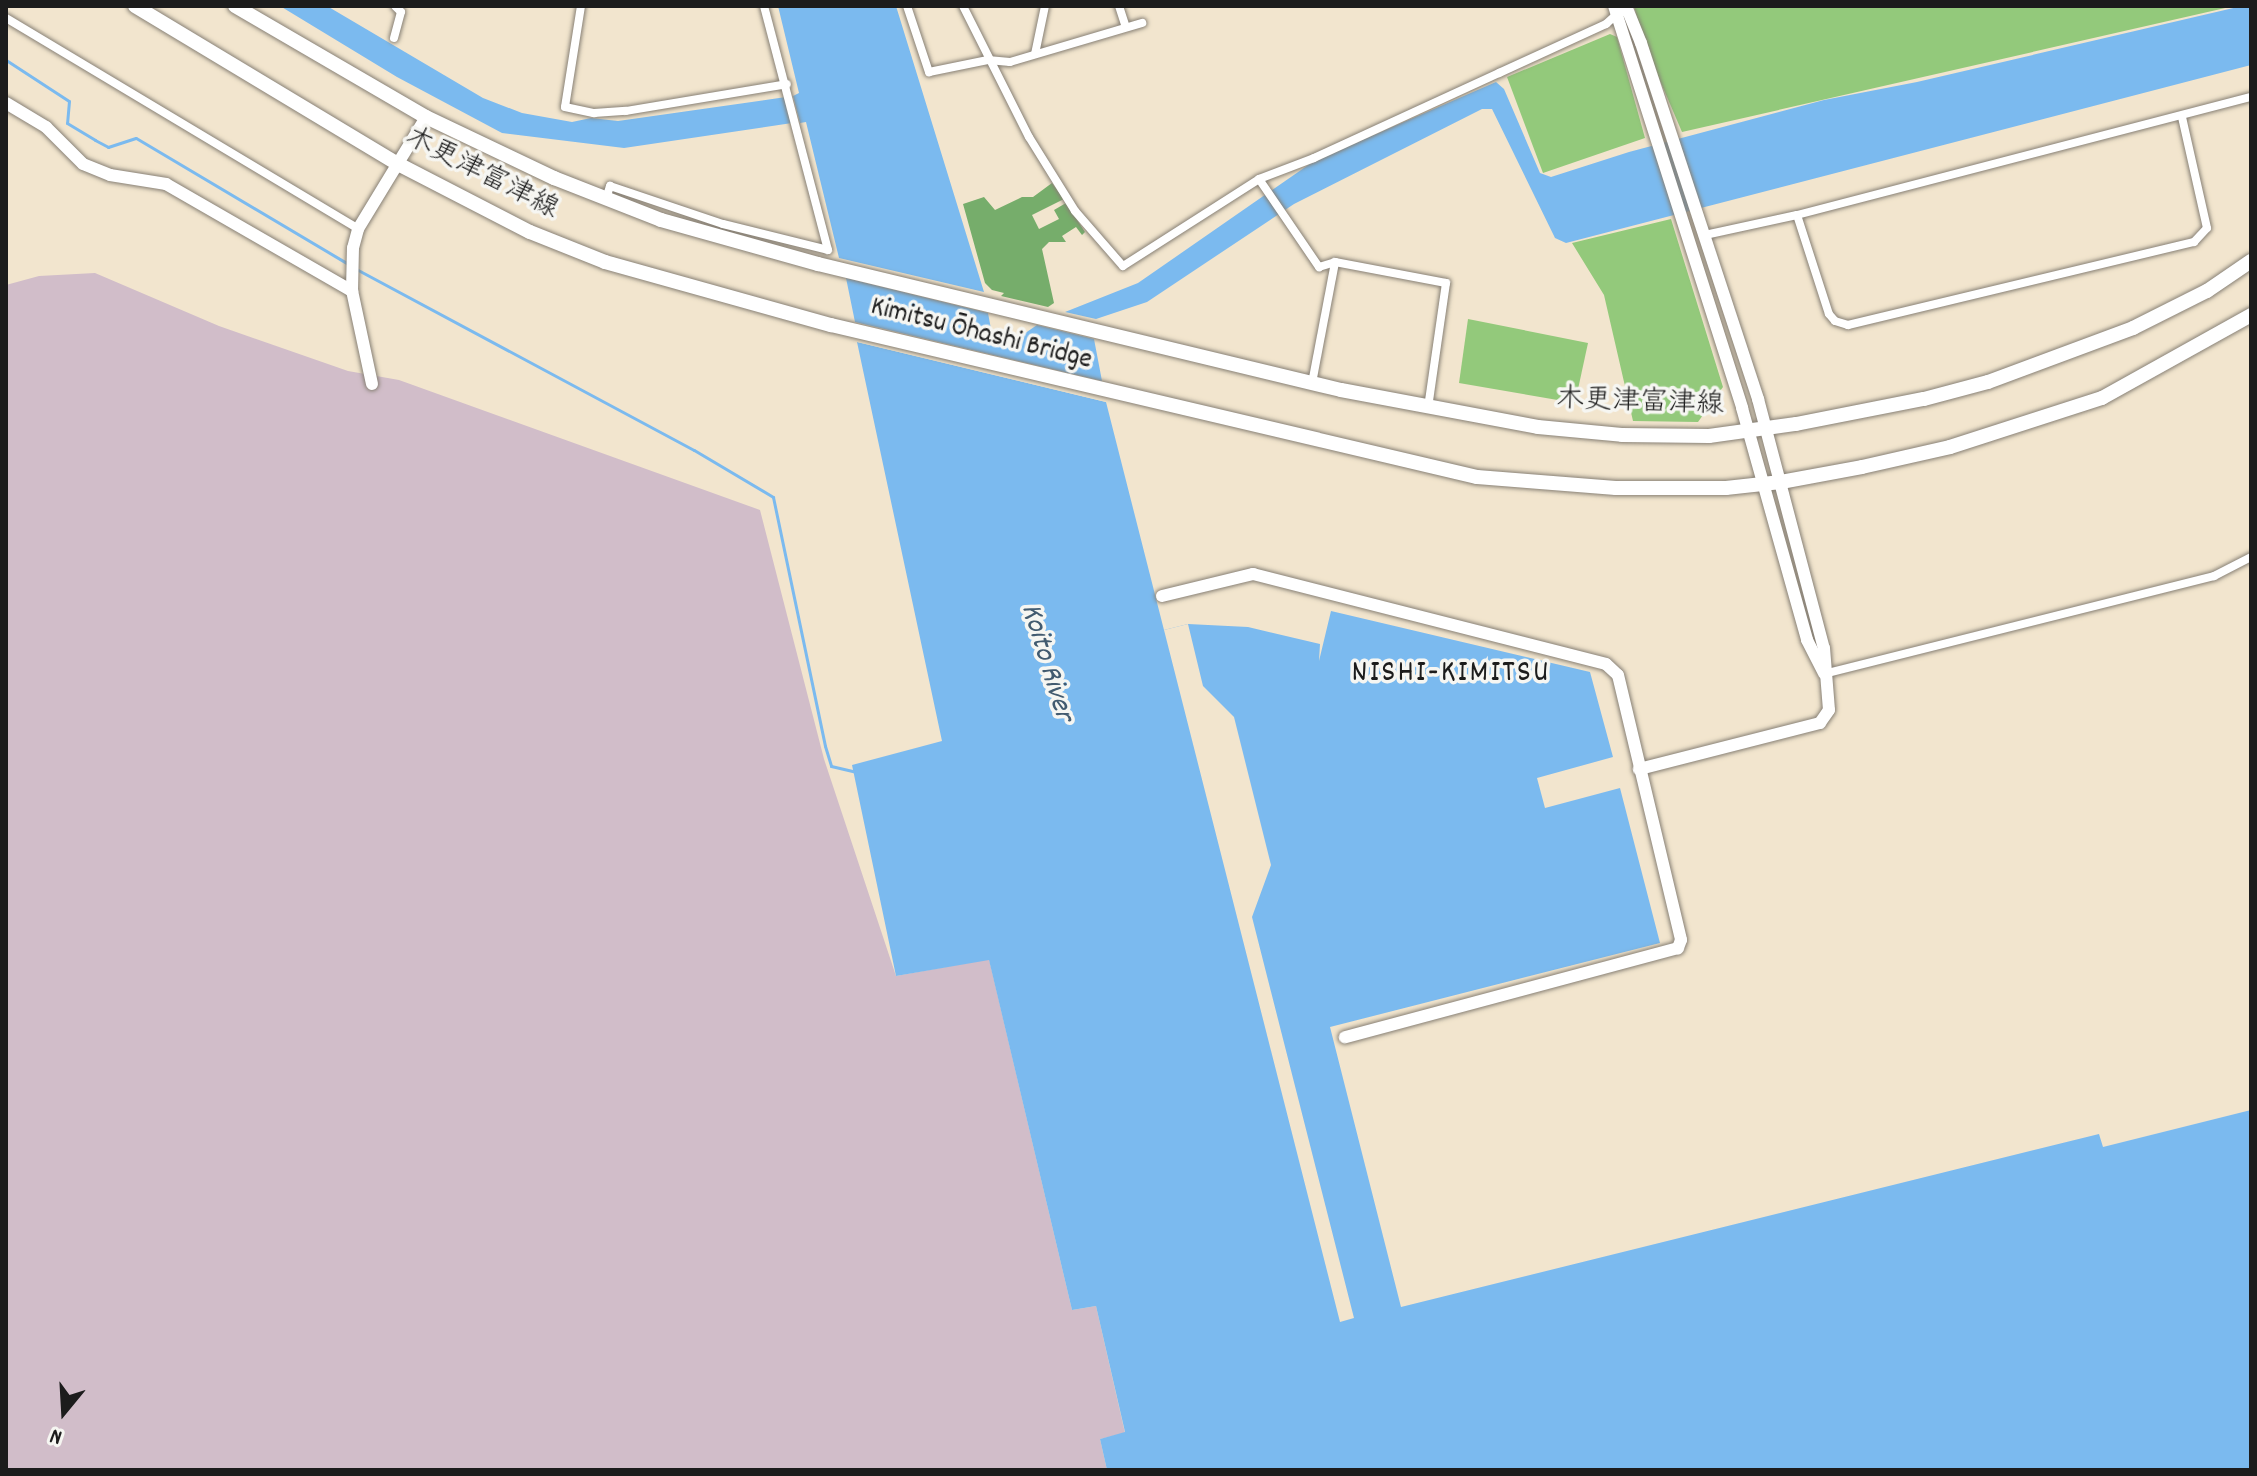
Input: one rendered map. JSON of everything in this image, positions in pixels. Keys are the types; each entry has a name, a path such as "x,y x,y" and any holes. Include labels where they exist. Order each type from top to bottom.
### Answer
{"main road":[{"name":"木更津富津線","path":"135,6 400,165 530,232 605,262 831,325"},
{"name":"木更津富津線","path":"235,6 426,117 502,155 606,199 700,232 818,264"},
{"name":"木更津富津線","path":"1101,333 1428,408 1538,427 1666,437 1749,432 1924,399 1988,382 2133,328 2207,291 2251,261"},
{"name":"Kimitsu Ōhashi Bridge","path":"818,264 1101,333"},
{"path":"1764,484 1950,447 2043,420 2102,398 2251,315"},
{"name":"Kimitsu Ōhashi Bridge","path":"831,325 1119,396 1477,477 1616,488 1764,484"}],"street":[{"path":"581,6 565,107 594,113 626,111 788,88"},
{"path":"606,199 610,186 710,221 828,250 788,88 764,6"},
{"path":"907,6 929,72 988,60 1010,62 1142,23"},
{"path":"963,6 1029,137 1075,211 1123,266 1259,179 1314,158 1606,24 1619,9"},
{"path":"1035,54 1045,6"},
{"path":"1119,6 1126,27"},
{"path":"394,38 401,8"},
{"path":"1619,9 1672,132 1767,429 1824,648 1829,710 1820,723 1639,769"},
{"path":"1619,9 1749,432 1807,640 1824,674"},
{"path":"6,18 358,229"},
{"path":"1705,235 1797,215 2251,97"},
{"path":"6,103 46,127 83,164 110,175 166,184 352,291"},
{"path":"372,384 352,291 351,258 358,229 400,165 426,117"},
{"path":"1797,215 1829,314 1835,321 1848,325 2194,242 2207,228 2182,117"},
{"path":"1259,179 1267,186 1319,267 1335,262 1446,283 1428,408"},
{"path":"1312,383 1335,262"},
{"path":"1824,674 2214,576 2251,557"},
{"path":"1162,596 1253,574 1606,664 1618,675 1680,936 1678,948 1345,1037"}],"shaded area":[{"path":"95,273 219,326 348,371 399,380 760,510 824,759 896,976 989,959 1072,1310 1096,1306 1125,1433 1100,1439 1107,1470 6,1470 6,285 39,276"}],"green space":[{"path":"1634,6 2234,6 1682,132 1643,41"},
{"path":"1610,34 1617,37 1645,138 1543,173 1507,77"},
{"path":"1052,183 1064,199 1032,215 1039,229 1059,219 1054,210 1066,203 1085,232 1082,235 1076,227 1062,236 1066,242 1049,242 1042,249 1054,303 1048,307 1001,296 1004,293 992,290 985,283 963,204 984,197 995,210 1022,197 1033,197"},
{"path":"1671,219 1723,387 1698,422 1633,421 1604,295 1572,243"},
{"path":"1468,319 1588,343 1575,403 1459,383"}],"water":[{"path":"280,6 327,6 483,98 522,113 572,122 591,118 618,121 786,97 792,123 624,148 502,133 397,77"},
{"path":"778,6 896,6 984,292 839,258 806,122 800,123 793,96 799,93"},
{"path":"2251,6 2251,65 1566,243 1555,238 1492,109 1482,109 1294,204 1147,302 1096,319 1065,312 1138,283 1314,161 1496,82 1504,89 1540,173 1551,177 1629,152 1824,100 1917,82"},
{"path":"846,278 988,313 991,329 1005,338 1021,336 1037,325 1094,339 1102,381 855,322"},
{"name":"Koito River","path":"857,342 1106,402 1164,630 1188,624 1248,627 1320,644 1319,661 1331,611 1590,672 1613,757 1537,778 1545,808 1620,788 1660,943 1330,1027 1401,1307 2099,1134 2103,1147 2251,1110 2251,1470 1107,1470 1100,1439 1125,1432 1096,1306 1072,1310 989,960 896,976 852,765 942,741"}],"pier":[{"path":"857,338 1107,398 1110,403 853,341"},
{"path":"1188,624 1203,686 1234,717 1271,865 1252,917 1354,1318 1340,1322 1164,630"}],"waterway":[{"path":"6,60 69,101 67,123 95,140 108,147 136,138 348,264"},
{"path":"358,270 694,450 773,497 825,746 831,766 853,771"}],"district":[{"name":"NISHI-KIMITSU","path":"1451,674"}]}
